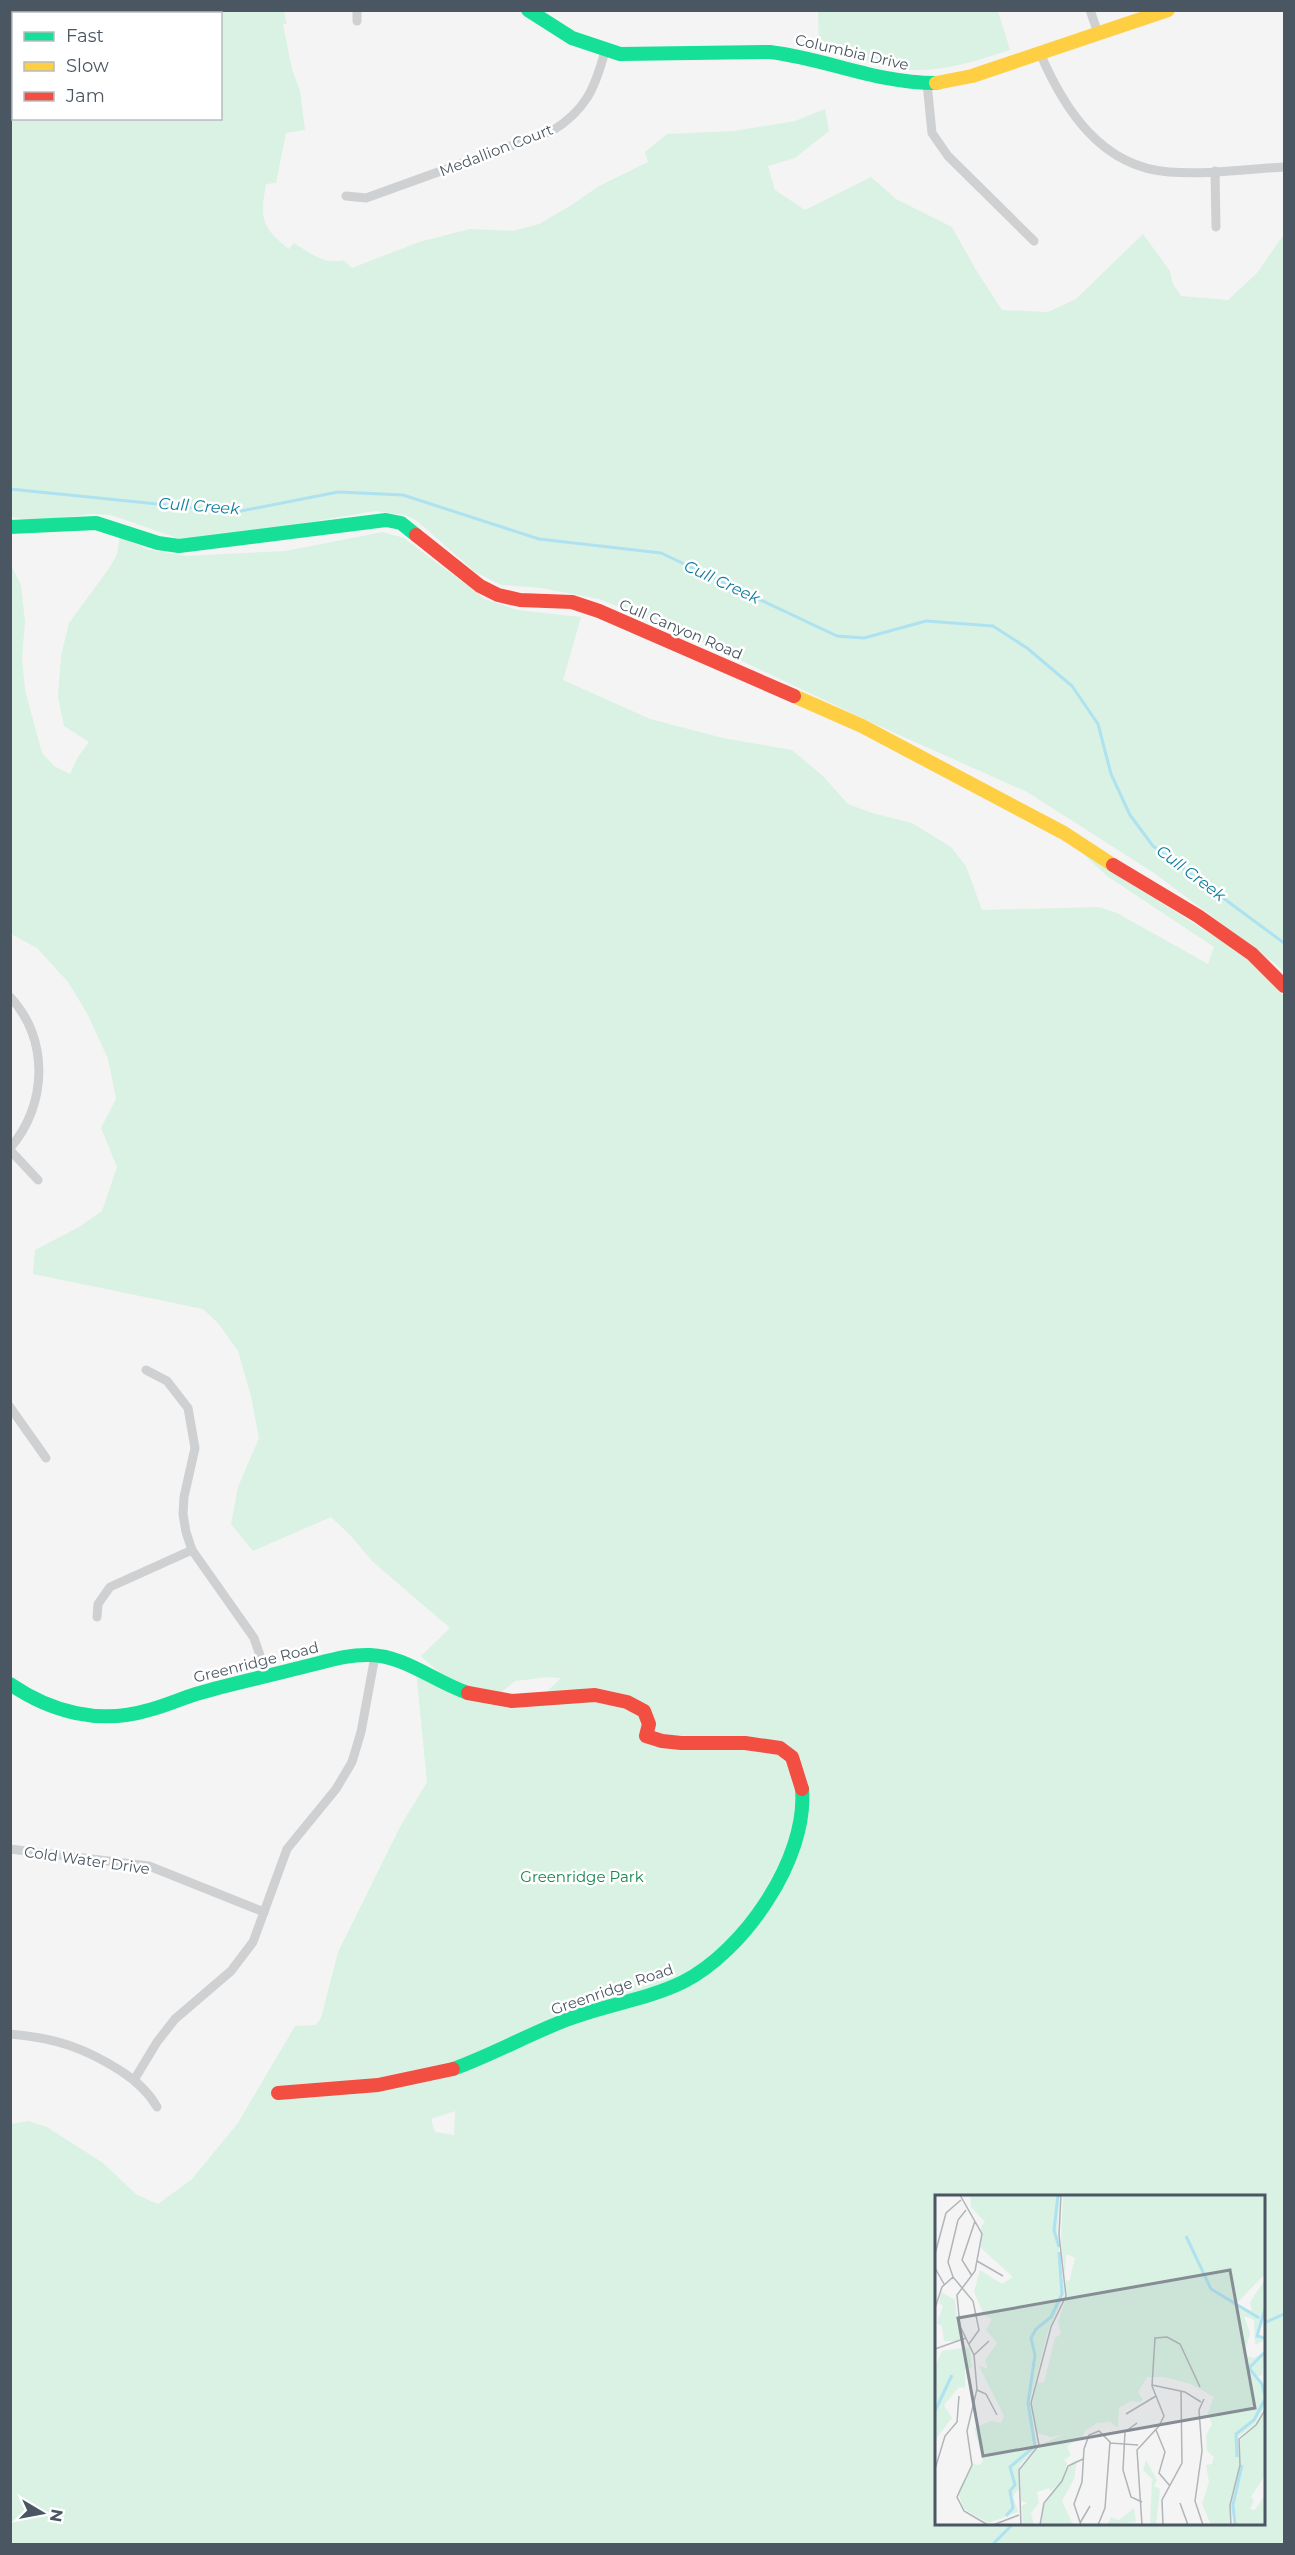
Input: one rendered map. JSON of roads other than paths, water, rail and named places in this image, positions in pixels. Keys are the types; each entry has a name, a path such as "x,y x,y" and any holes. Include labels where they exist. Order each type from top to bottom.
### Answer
{"street":[{"path":"357,10 357,21"},
{"name":"Columbia Drive","path":"528,10 572,38 604,51 641,55 747,50 770,52 794,55 887,80 927,83 972,76 1168,10"},
{"path":"1090,10 1098,33"},
{"name":"Medallion Court","path":"346,196 366,198 552,131 574,115 590,96 604,51"},
{"path":"1040,53 1060,97 1072,115 1103,145 1136,163 1153,169 1174,172 1284,167"},
{"path":"927,83 932,133 948,156 1034,241"},
{"path":"1215,171 1216,227"},
{"name":"Cull Canyon Road","path":"10,527 96,523 151,542 179,546 224,542 355,523 386,520 401,524 480,586 498,595 520,600 572,602 599,611 862,726 1064,832 1130,876 1197,916 1252,954 1284,986"},
{"path":"10,997 27,1019 31,1030 37,1050 39,1081 29,1120 10,1149 38,1180"},
{"path":"146,1370 167,1381 188,1408 195,1448 184,1497 183,1514 192,1550 254,1638 267,1676"},
{"path":"10,1407 46,1458"},
{"path":"97,1617 98,1604 110,1587 192,1550"},
{"name":"Greenridge Road","path":"10,1684 45,1706 70,1714 115,1717 150,1710 183,1697 350,1656 375,1656 402,1662 452,1687 495,1699 511,1701 592,1694 614,1697 644,1711 649,1724 646,1736 658,1742 702,1745 773,1745 791,1756 801,1782 803,1810 796,1842 786,1867 760,1908 730,1947 713,1964 695,1976 664,1990 577,2016 473,2061 405,2080 355,2088 278,2093"},
{"path":"134,2080 157,2042 175,2019 231,1971 254,1942 287,1849 336,1789 352,1762 361,1732 375,1656"},
{"name":"Cold Water Drive","path":"10,1849 149,1866 264,1912"},
{"path":"10,2034 69,2043 96,2055 150,2093 157,2107"}],"waterway":[{"name":"Cull Creek","path":"10,489 236,512 338,492 403,495 539,539 661,553 837,636 864,638 926,621 993,626 1027,648 1072,686 1098,724 1111,774 1130,815 1153,846 1284,943"},
{"path":"1265,2323 1284,2314"},
{"path":"993,2544 1012,2525"}],"park label":[{"name":"Greenridge Park","path":"582,1876"}]}
